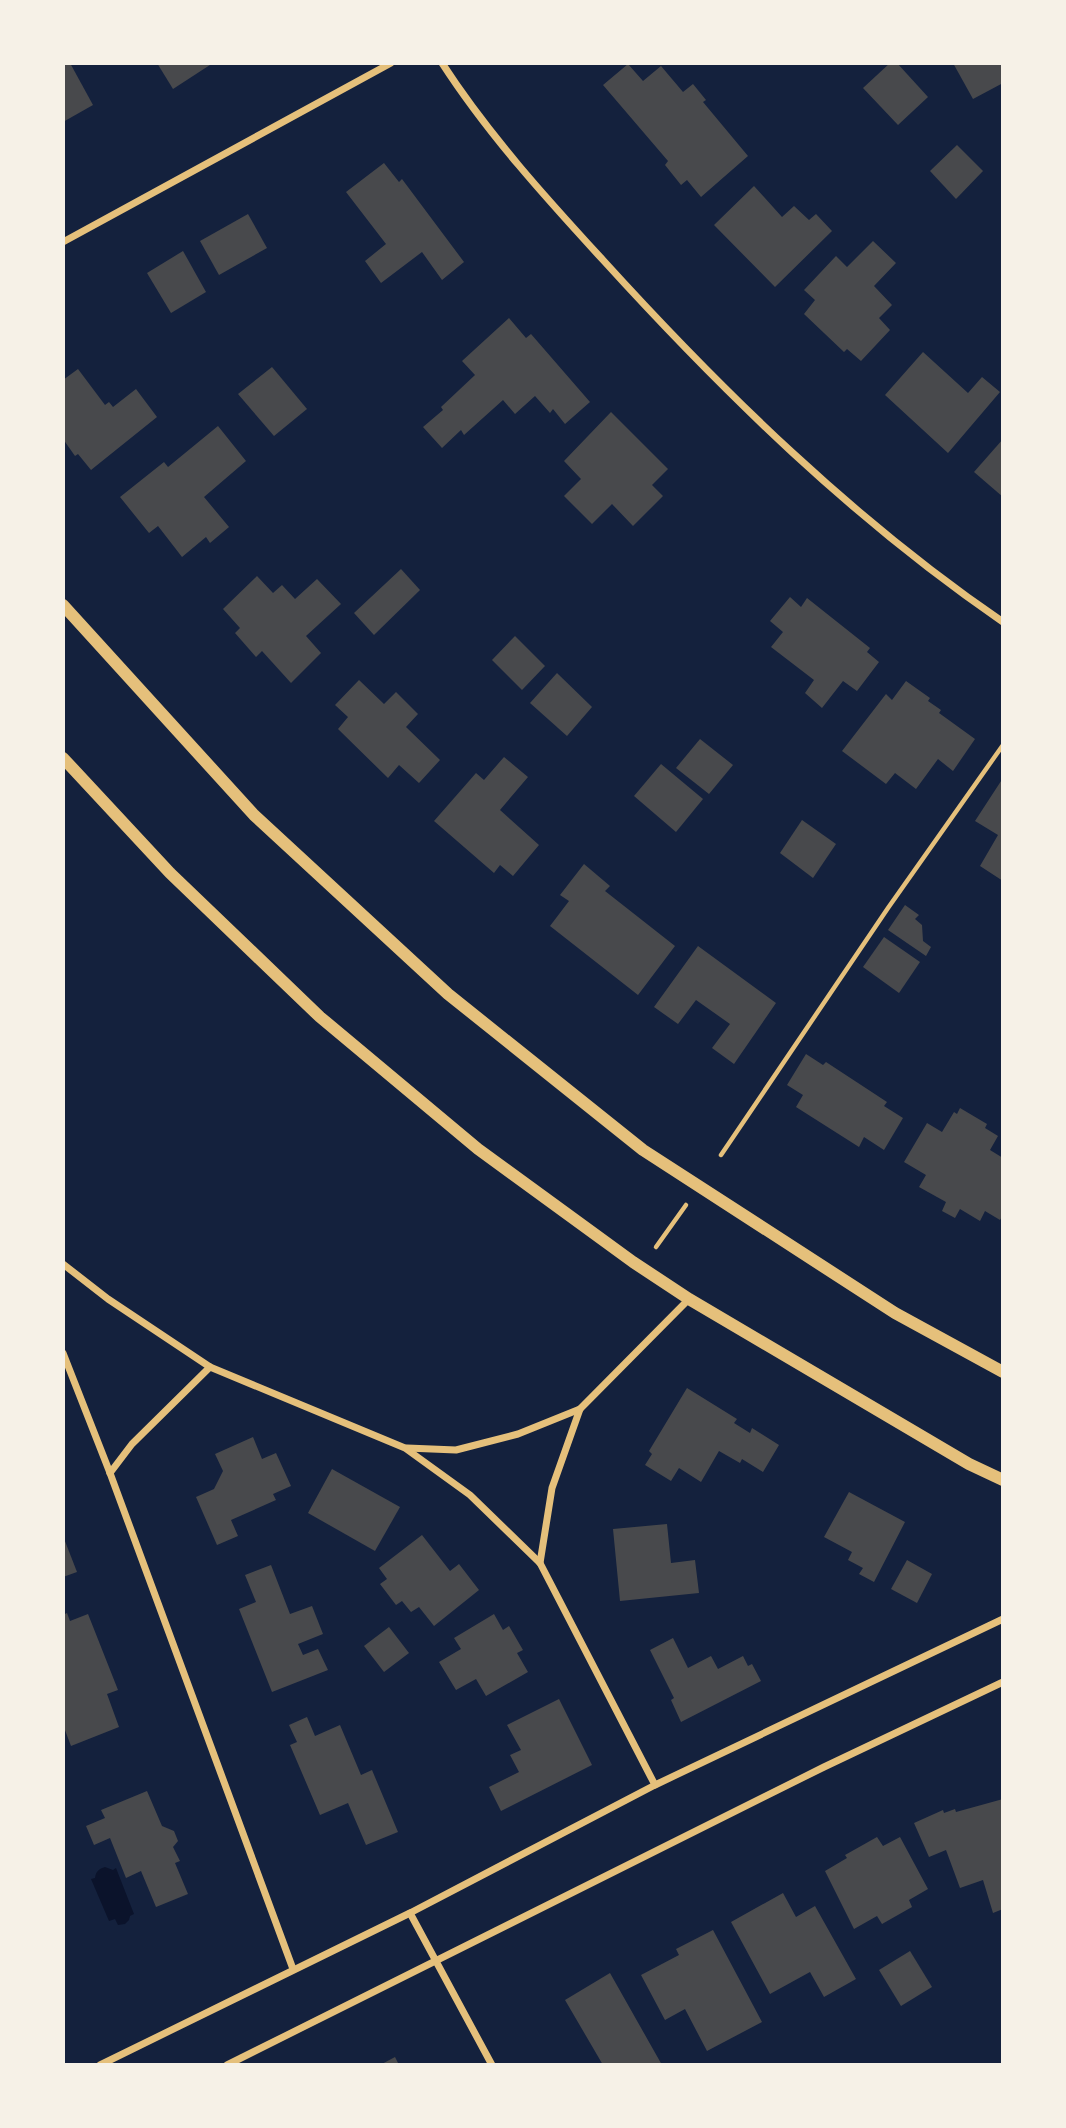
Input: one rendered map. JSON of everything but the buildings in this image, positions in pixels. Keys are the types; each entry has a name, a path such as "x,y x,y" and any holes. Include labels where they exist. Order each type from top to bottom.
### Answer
{"street":[{"path":"63,243 391,63"},
{"path":"442,63 495,135 569,223 662,326 725,389 855,508 954,588 1003,622"},
{"path":"63,604 254,815 448,994 643,1150 895,1313 1003,1372"},
{"path":"63,758 170,873 320,1017 478,1149 689,1299 969,1464 1003,1480"},
{"path":"63,1264 108,1299 210,1367 405,1448 470,1495 540,1563 655,1785"},
{"path":"405,1448 456,1450 519,1434 580,1409 689,1299"},
{"path":"63,1353 293,1969"},
{"path":"110,1473 132,1444 210,1367"},
{"path":"540,1563 552,1488 580,1409"},
{"path":"100,2065 410,1913 655,1785 1003,1619"},
{"path":"227,2065 811,1773 1003,1682"},
{"path":"410,1913 492,2065"}],"path":[{"path":"722,1155 888,908 1003,745"},
{"path":"656,1247 689,1201"}],"water":[{"path":"105,1867 113,1870 116,1868 134,1914 125,1924 118,1925 115,1919 109,1921 91,1879"}]}
